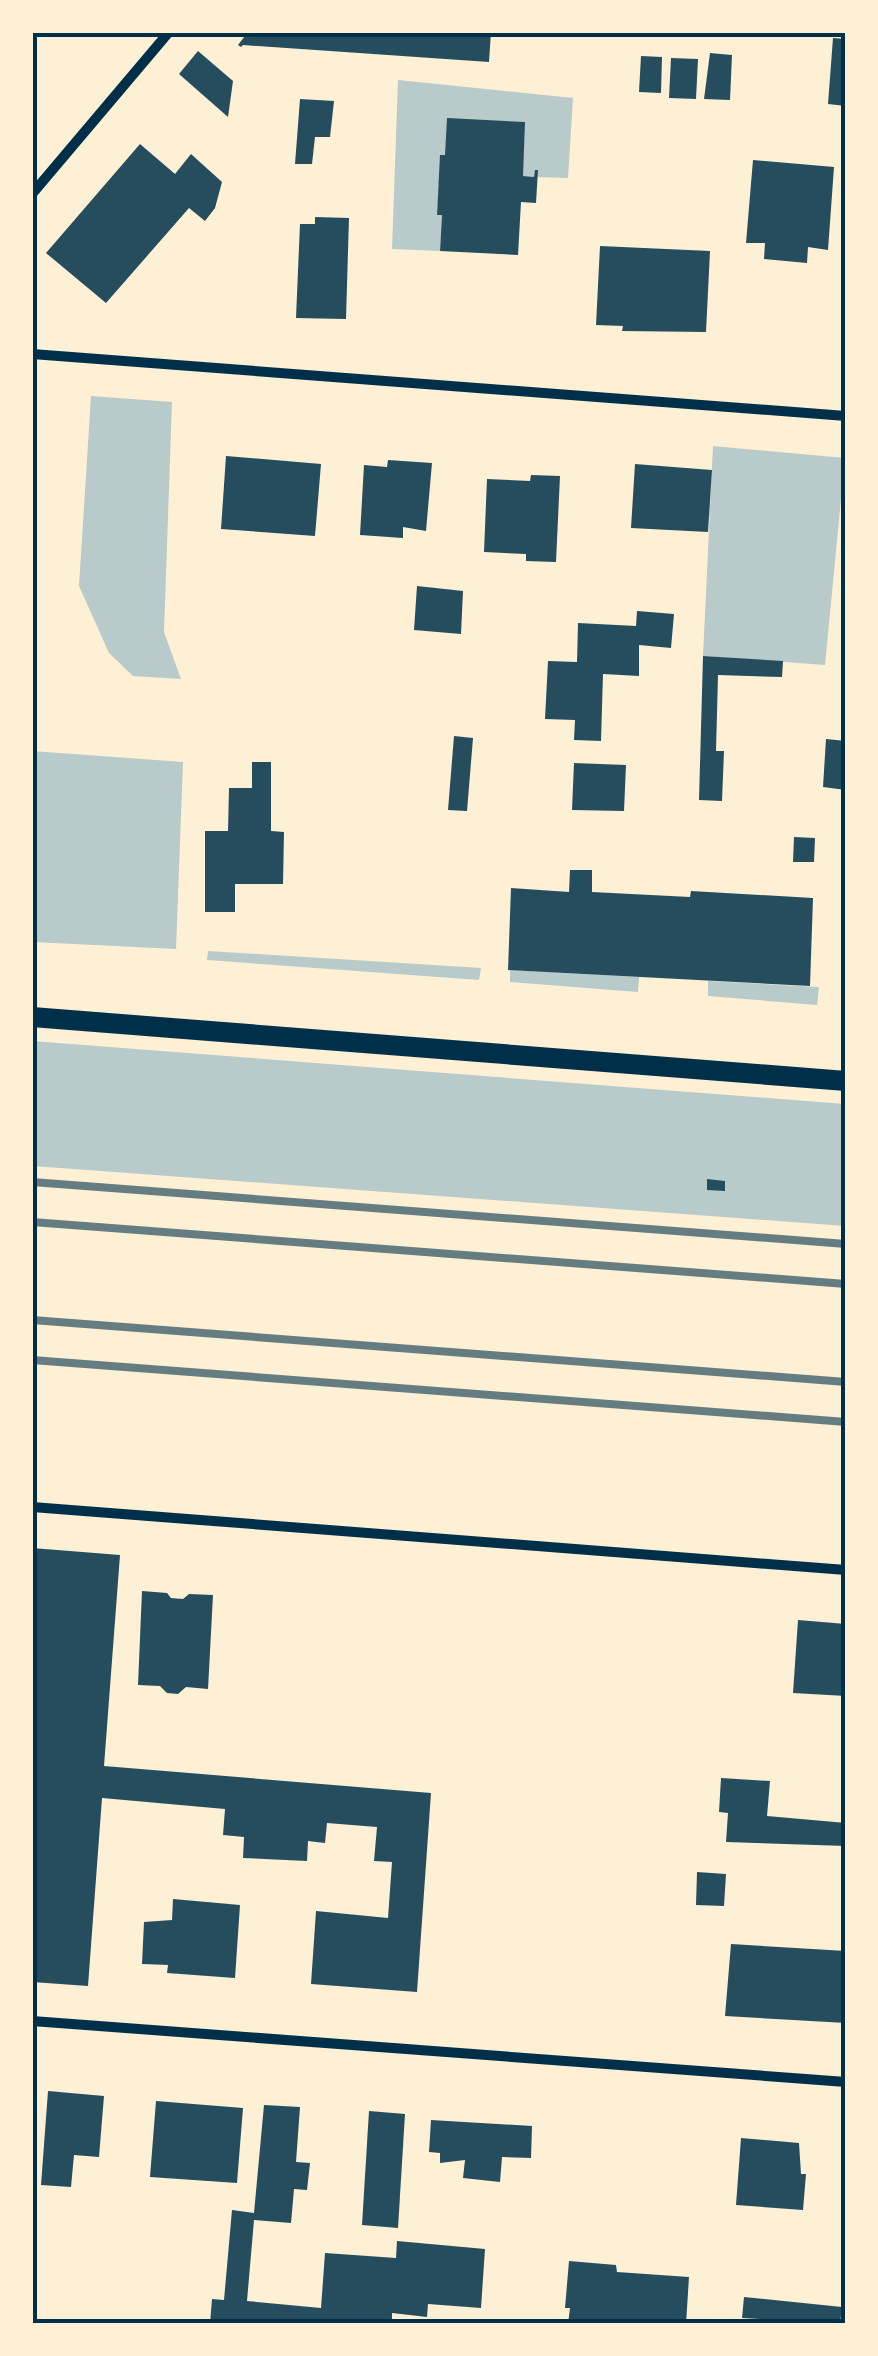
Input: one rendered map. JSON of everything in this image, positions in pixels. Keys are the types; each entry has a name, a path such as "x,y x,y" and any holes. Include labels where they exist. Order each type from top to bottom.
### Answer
{"main road":[{"path":"32,1017 846,1081"}],"street":[{"path":"32,194 169,32"},
{"path":"32,354 846,416"},
{"path":"32,1507 846,1570"},
{"path":"32,2022 846,2082"}],"shaded area":[{"path":"398,80 573,98 568,178 537,177 535,173 534,177 523,176 441,155 437,214 442,215 440,251 392,249"},
{"path":"91,396 172,402 164,632 181,679 133,676 109,653 79,586"},
{"path":"713,446 845,458 825,665 703,656"},
{"path":"32,751 183,762 176,949 33,942"},
{"path":"208,951 481,968 479,980 207,960"},
{"path":"510,970 639,977 638,992 510,982"},
{"path":"708,981 819,987 817,1005 708,996"},
{"path":"32,1041 845,1104 845,1226 33,1166"}],"building":[{"path":"248,32 491,32 489,62 241,47 238,45"},
{"path":"833,38 846,39 846,106 828,104"},
{"path":"198,51 233,81 228,117 179,74"},
{"path":"710,53 732,55 730,100 704,99"},
{"path":"641,56 662,57 661,93 639,92"},
{"path":"671,58 698,59 696,99 669,98"},
{"path":"300,99 334,101 330,137 315,137 312,164 295,164"},
{"path":"447,118 525,122 523,176 534,177 538,170 536,203 521,202 518,255 440,251 440,155 445,155"},
{"path":"140,144 175,174 191,154 222,182 215,208 205,221 189,208 106,303 46,253"},
{"path":"753,160 834,167 828,250 808,247 807,263 764,259 765,243 746,243"},
{"path":"315,217 349,218 346,319 296,318 300,224 315,224"},
{"path":"600,246 710,251 706,332 622,331 623,326 596,325"},
{"path":"226,456 321,464 315,536 221,529"},
{"path":"388,460 432,463 426,531 403,527 403,538 360,535 364,465 387,467"},
{"path":"635,464 712,470 708,532 631,528"},
{"path":"531,475 560,476 556,562 526,561 526,554 484,552 487,479 530,481"},
{"path":"417,586 463,591 461,634 414,630"},
{"path":"637,611 674,614 671,648 639,645 639,676 603,674 601,741 574,740 575,720 545,719 548,661 577,662 578,623 636,626"},
{"path":"703,656 783,661 782,677 718,675 716,751 724,751 722,801 699,800"},
{"path":"454,736 473,738 467,811 448,810"},
{"path":"826,739 846,741 846,790 823,787"},
{"path":"252,762 271,762 271,831 284,832 283,884 235,884 235,912 205,912 205,831 228,831 229,788 252,788"},
{"path":"574,763 626,765 624,811 572,810"},
{"path":"794,837 815,838 814,862 793,862"},
{"path":"570,870 592,870 592,892 690,897 691,891 813,898 810,986 508,970 511,888 569,892"},
{"path":"707,1179 725,1181 725,1191 707,1190"},
{"path":"32,1548 120,1555 104,1766 431,1793 417,1992 311,1984 316,1911 388,1918 392,1862 374,1861 377,1827 327,1823 325,1843 308,1841 307,1861 243,1858 244,1837 223,1835 225,1809 102,1798 88,1986 32,1982"},
{"path":"142,1591 183,1599 189,1594 213,1595 208,1689 186,1687 178,1694 167,1693 160,1686 138,1685"},
{"path":"798,1620 846,1624 846,1696 793,1693"},
{"path":"721,1778 770,1781 767,1816 846,1823 846,1846 726,1842 728,1813 719,1812"},
{"path":"697,1872 726,1874 724,1906 696,1905"},
{"path":"173,1899 240,1905 235,1978 167,1973 168,1965 142,1964 144,1922 172,1920"},
{"path":"731,1944 846,1951 846,2023 725,2016"},
{"path":"48,2091 104,2096 99,2157 74,2155 71,2187 41,2185"},
{"path":"156,2101 243,2108 237,2183 150,2177"},
{"path":"264,2105 300,2107 296,2162 310,2163 307,2190 294,2189 291,2223 254,2220 247,2301 321,2308 325,2253 396,2258 397,2241 485,2249 481,2308 428,2304 427,2317 392,2313 392,2324 210,2324 212,2299 224,2300 232,2210 254,2213"},
{"path":"369,2111 405,2114 398,2228 362,2225"},
{"path":"431,2120 532,2126 531,2158 502,2157 500,2182 463,2178 465,2160 440,2163 440,2153 429,2152"},
{"path":"741,2138 799,2143 801,2174 806,2174 803,2210 736,2205"},
{"path":"569,2261 616,2265 617,2272 689,2277 686,2324 568,2324 570,2308 565,2308"},
{"path":"744,2297 842,2307 840,2324 742,2318"}],"railway":[{"path":"32,1182 846,1244"},
{"path":"32,1222 846,1284"},
{"path":"32,1320 846,1382"},
{"path":"32,1360 846,1422"}]}
